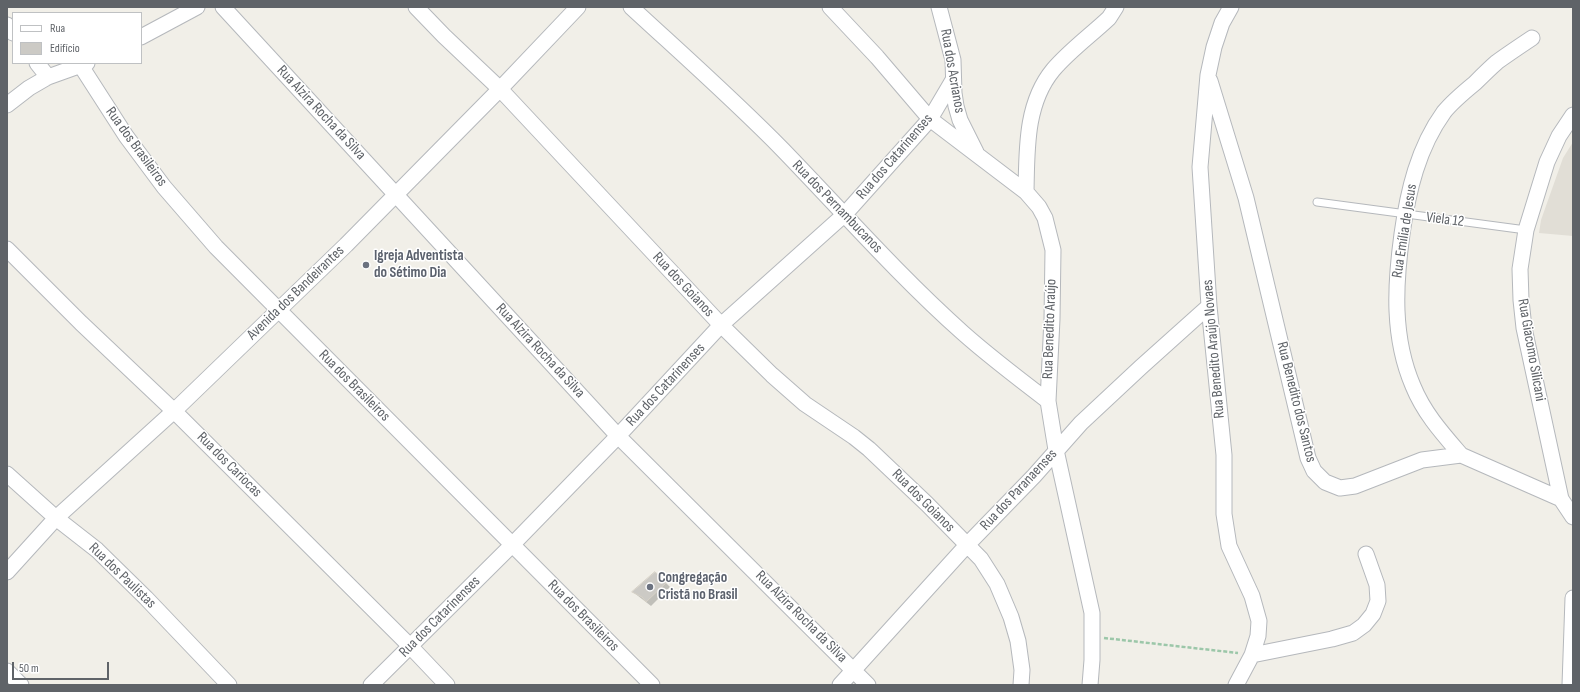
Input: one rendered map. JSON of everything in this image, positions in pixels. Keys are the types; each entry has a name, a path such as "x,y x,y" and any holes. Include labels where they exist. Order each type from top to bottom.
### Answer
{"street":[{"path":"142,36 197,7"},
{"name":"Rua Alzira Rocha da Silva","path":"223,7 618,436 855,670 868,685"},
{"name":"Rua dos Goianos","path":"416,7 500,89 721,325 772,375 804,404 854,437 869,449 916,493 980,559 998,584 1004,596 1018,641 1022,670 1021,685"},
{"name":"Avenida dos Bandeirantes","path":"7,572 56,518 174,411 279,311 396,195 578,7"},
{"name":"Rua dos Pernambucanos","path":"631,7 782,150 917,290 963,334 1048,401"},
{"name":"Rua Benedito Araújo","path":"830,7 877,57 930,119 1026,192 1039,207 1044,218 1053,250 1052,319 1048,401 1056,450 1092,613 1093,636 1090,685"},
{"name":"Rua dos Acrianos","path":"939,7 953,60 954,93 960,120 977,155"},
{"path":"1026,192 1030,123 1034,102 1042,85 1054,69 1109,18 1116,7"},
{"name":"Rua Benedito Araújo Novaes","path":"1231,7 1222,23 1214,47 1208,75 1200,167 1209,306 1224,456 1224,514 1229,546 1252,596 1259,621 1258,636 1252,655 1236,685"},
{"name":"Rua Emília de Jesus","path":"1461,455 1430,419 1413,386 1404,361 1398,334 1396,285 1405,215 1413,176 1419,158 1428,138 1445,112 1460,96 1498,62 1532,38"},
{"path":"38,64 48,77"},
{"path":"7,105 29,88 48,77 84,65"},
{"name":"Rua dos Brasileiros","path":"84,65 126,136 164,187 216,247 652,685"},
{"name":"Rua Benedito dos Santos","path":"1208,75 1246,198 1308,458 1314,471 1325,482 1340,488 1354,486 1422,460 1461,455"},
{"name":"Rua dos Catarinenses","path":"371,685 512,545 618,436 721,325 844,214 930,119 953,80"},
{"name":"Rua Giacomo Silicani","path":"1573,115 1559,136 1547,162 1526,230 1520,269 1524,328 1561,499 1573,517"},
{"name":"Rua dos Cariocas","path":"7,249 81,323 174,411 410,646 447,685"},
{"name":"Rua dos Paranaenses","path":"840,685 967,545 1034,476 1056,450 1095,409 1209,306"},
{"path":"1461,455 1561,499"},
{"name":"Rua dos Paulistas","path":"7,474 56,518 102,555 146,598 229,685"},
{"path":"1252,655 1332,639 1353,633 1364,625 1373,614 1378,600 1377,585 1366,554"},
{"path":"1570,685 1573,598"},
{"path":"7,671 21,685"}],"lane":[{"name":"Viela 12","path":"1317,202 1526,230"}],"path":[{"path":"1093,636 1252,655"}],"shaded area":[{"path":"1573,142 1573,236 1539,233 1541,220 1563,158"}],"building":[{"name":"Congregação Cristã no Brasil","path":"655,572 667,582 646,602 642,597 632,592"}],"place":[{"name":"Igreja Adventista do Sétimo Dia","path":"366,265"},
{"name":"Congregação Cristã no Brasil","path":"650,587"}]}
